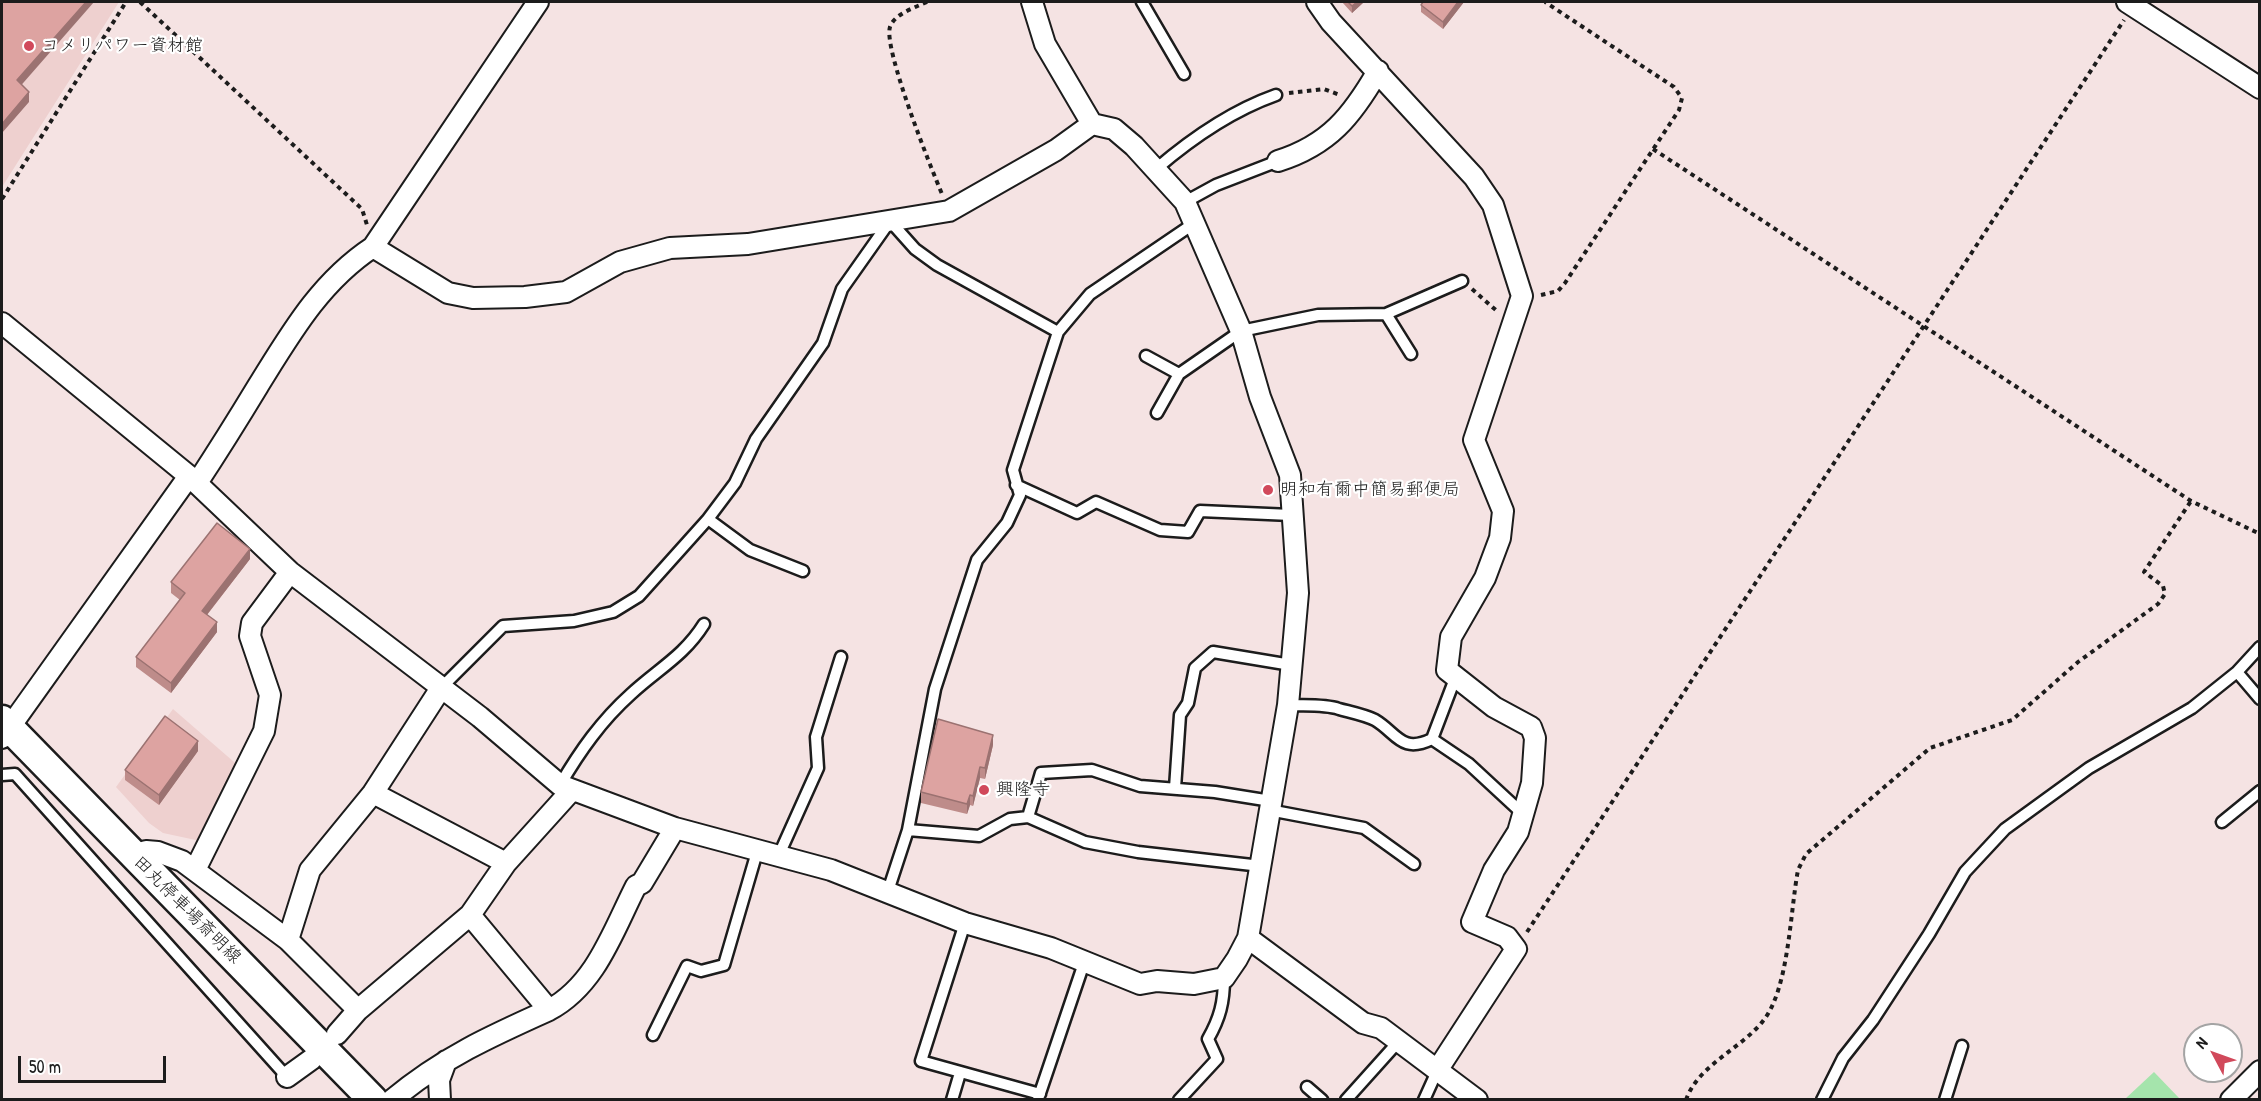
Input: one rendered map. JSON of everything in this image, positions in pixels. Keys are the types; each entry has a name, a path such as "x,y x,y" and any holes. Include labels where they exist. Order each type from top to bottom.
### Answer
{"main road":[{"name":"田丸停車場斎明線","path":"4,729 132,855 364,1097"}],"street":[{"path":"4,729 193,480 322,290 350,262 373,247 538,2"},
{"path":"2,323 193,480 290,572 480,717 565,788 675,828 757,852 831,870 965,923 1051,948 1140,984 1158,981 1194,984 1224,978 1248,938 1288,705 1298,593 1290,475 1260,397 1240,331 1196,222 1185,202 1156,169 1114,129 1092,124 1045,44 1032,2"},
{"path":"1317,2 1331,22 1474,177 1493,205 1521,296 1474,440 1503,511 1500,538 1485,578 1451,637 1448,670 1494,707 1531,727 1535,738 1532,783 1518,832 1494,870 1472,922 1507,937 1516,949 1438,1070"},
{"path":"2130,3 2259,88"},
{"path":"1278,161 1302,154 1344,121 1360,103 1378,71"},
{"path":"373,247 448,293 472,298 525,297 566,292 620,262 670,248 748,244 949,211 1056,150 1092,124"},
{"path":"195,870 264,731 270,695 250,636 252,622 290,572"},
{"path":"288,940 310,870 373,793 441,688"},
{"path":"337,1034 358,1010 470,915 506,863 565,788"},
{"path":"373,793 506,863"},
{"path":"392,1100 415,1080 466,1048 568,1001 582,987 636,886 642,883 675,828"},
{"path":"132,855 146,851 169,854 195,870 288,940 358,1010"},
{"path":"470,915 549,1010"},
{"path":"1248,938 1363,1023 1381,1028 1478,1100"},
{"path":"286,1077 312,1059"},
{"path":"440,1100 439,1080 446,1061"},
{"path":"2231,1100 2259,1071"}],"lane":[{"path":"1142,2 1185,74"},
{"path":"1156,169 1182,147 1247,106 1276,95"},
{"path":"1185,202 1216,185 1278,161"},
{"path":"441,688 503,626 574,621 594,617 613,612 639,596 708,519 735,483 756,439 823,343 842,289 890,221 915,249 937,265 1058,332"},
{"path":"888,891 908,830 935,688 977,560 1007,523 1020,495 1013,470 1058,332 1090,294 1196,222"},
{"path":"1156,413 1179,374 1240,331 1318,315 1386,314 1462,281"},
{"path":"1386,314 1411,354"},
{"path":"1146,356 1179,374"},
{"path":"1016,485 1077,513 1096,502 1160,530 1188,532 1200,511 1291,514"},
{"path":"708,519 750,550 803,572"},
{"path":"565,788 580,750 608,715 692,644 704,624"},
{"path":"1822,1100 1843,1058 1898,982 1965,872 2005,829 2089,768 2192,708 2237,672 2259,646"},
{"path":"1175,788 1180,715 1188,703 1196,668 1213,652 1291,666"},
{"path":"778,857 818,768 816,737 841,657"},
{"path":"2237,672 2259,699"},
{"path":"1288,705 1336,708 1376,721 1392,736 1407,743 1420,744 1432,739 1456,676"},
{"path":"1432,739 1469,764 1523,814"},
{"path":"1028,817 1041,773 1092,770 1140,786 1175,788 1270,805 1364,828 1414,864"},
{"path":"2,776 15,774 286,1077"},
{"path":"2222,822 2259,791"},
{"path":"908,830 979,836 1010,819 1028,817 1085,842 1138,852 1261,866"},
{"path":"653,1035 687,966 701,971 724,964 757,852"},
{"path":"965,923 921,1061 1039,1097 1084,963"},
{"path":"1179,1100 1217,1059 1208,1039 1219,1020 1224,1002 1224,978"},
{"path":"1346,1100 1399,1041"},
{"path":"1945,1100 1962,1046"},
{"path":"1424,1100 1438,1070"},
{"path":"952,1100 960,1073"},
{"path":"1306,1088 1322,1100"}],"path":[{"path":"2,199 126,2"},
{"path":"140,2 362,209 373,247"},
{"path":"927,2 894,20 889,29 896,65 916,130 949,211"},
{"path":"1521,296 1545,295 1558,291 1565,283 1679,110 1682,98 1674,87 1545,2"},
{"path":"1516,949 1924,325 2130,3"},
{"path":"1276,95 1324,89 1360,103"},
{"path":"1653,149 2190,501 2259,534"},
{"path":"1462,281 1513,324"},
{"path":"1686,1100 1701,1075 1743,1043 1765,1020 1779,993 1798,870 1806,854 1930,748 2012,720 2078,662 2158,604 2165,594 2163,586 2144,572 2190,501"}],"shaded area":[{"path":"2,2 119,2 2,187"},
{"path":"173,709 249,775 205,842 163,833 149,823 116,787"}],"green space":[{"path":"2154,1072 2180,1099 2125,1099"}],"building":[{"name":"コメリパワー資材館","path":"2,2 86,2 17,80 29,92 2,124"},
{"path":"1423,2 1458,2 1443,22 1421,5"},
{"path":"217,523 250,549 202,611 217,622 171,683 136,657 185,593 171,582"},
{"path":"165,716 198,741 159,795 125,770"},
{"path":"938,719 993,735 985,768 980,767 973,796 970,795 967,804 921,792"}],"place":[{"name":"コメリパワー資材館","path":"29,46"},
{"name":"明和有爾中簡易郵便局","path":"1268,490"},
{"name":"興隆寺","path":"984,790"}]}
